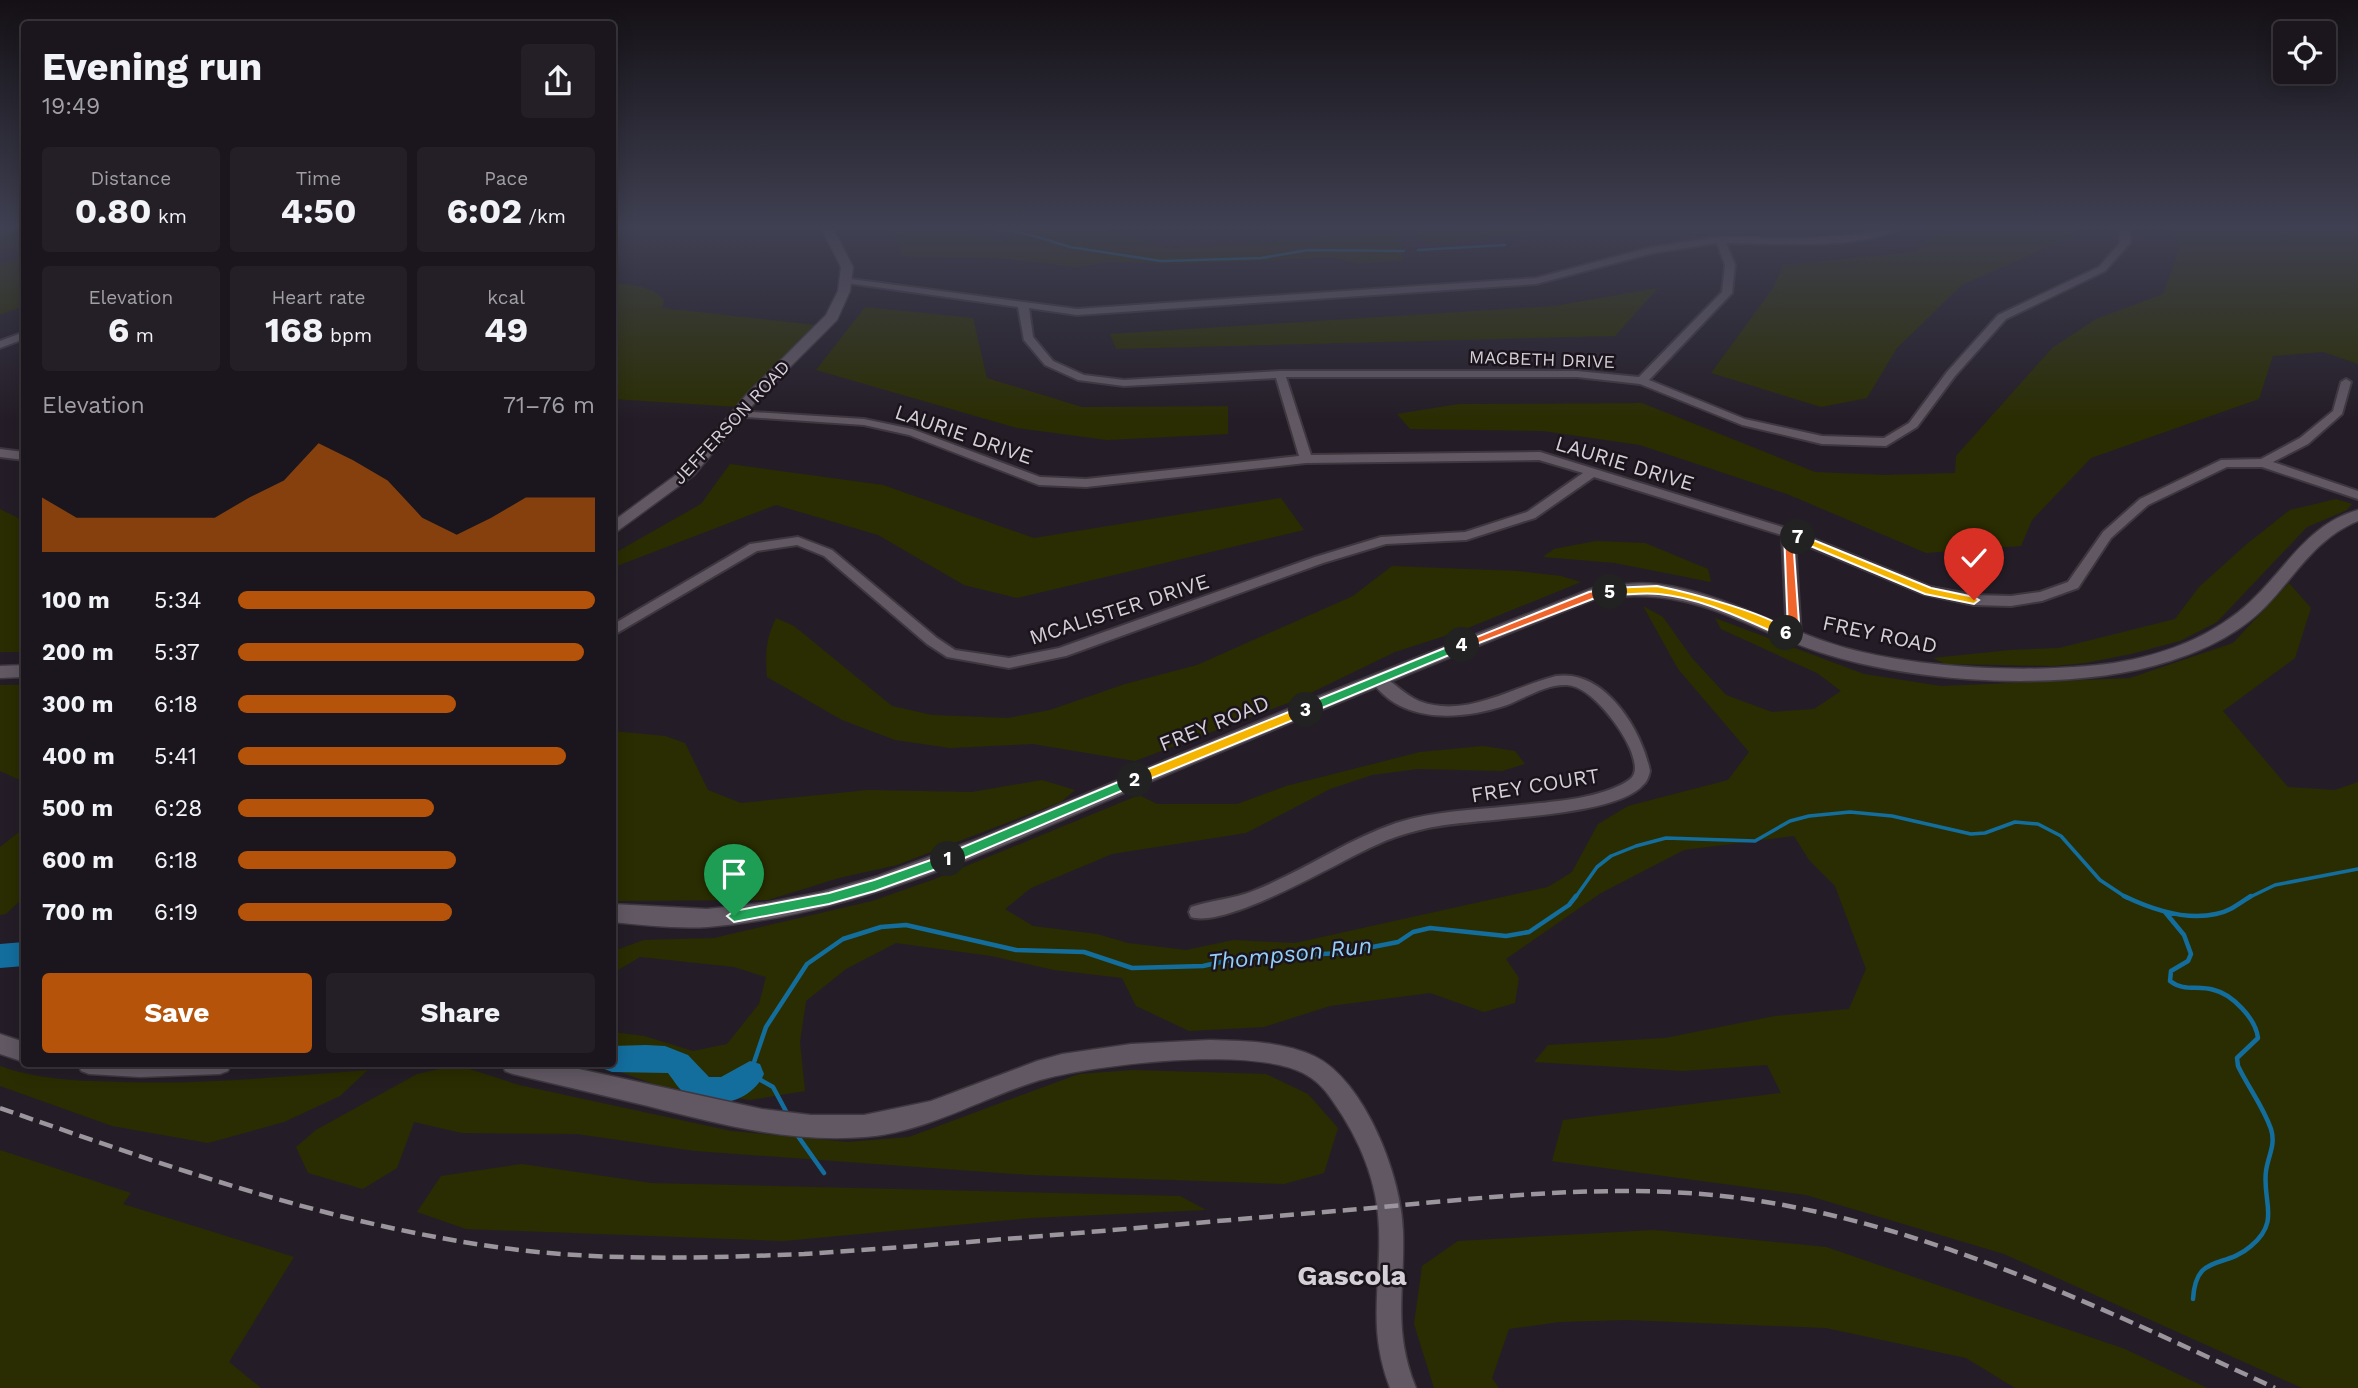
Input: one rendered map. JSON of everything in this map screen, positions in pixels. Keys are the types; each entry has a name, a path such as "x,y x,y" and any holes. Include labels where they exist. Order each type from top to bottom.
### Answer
{"street":[{"name":"JEFFERSON ROAD","path":"616,526 689,472 737,414 827,324 843,291"},
{"path":"923,291 1077,312 1391,291"},
{"path":"1642,381 1728,291"},
{"name":"MACBETH DRIVE","path":"1023,305 1028,338 1049,363 1082,379 1124,383 1280,374 1577,374 1642,381 1742,422 1822,440 1886,442 1913,425 1951,374 2002,317 2057,291"},
{"path":"0,345 21,336"},
{"path":"1280,374 1306,460"},
{"path":"2263,463 2304,441 2338,412 2346,382"},
{"name":"LAURIE DRIVE","path":"737,414 864,422 912,432 1039,481 1086,483 1306,460 1540,456 1788,533 1928,591 1974,600 2011,601 2042,596 2073,585 2107,536 2144,502 2225,463 2263,463 2358,495"},
{"path":"0,453 21,456"},
{"name":"MCALISTER DRIVE","path":"616,629 754,547 798,541 828,553 932,641 952,654 1009,663 1061,653 1320,560 1385,540 1466,536 1531,515 1592,473"},
{"name":"FREY ROAD","path":"616,914 685,919 734,916 829,898 875,886 944,861 1378,680 1593,594 1626,589 1686,595 1729,609 1794,637 1846,654 1902,667 1954,672 2074,674 2150,662 2216,637 2257,604 2298,556 2326,530 2358,515"},
{"path":"1788,533 1794,637"},
{"path":"0,672 21,671"},
{"name":"FREY COURT","path":"1197,912 1223,909 1246,901 1371,838 1396,829 1429,822 1546,808 1603,797 1634,785 1643,771 1637,745 1628,729 1602,698 1577,682 1568,680 1546,684 1481,709 1447,712 1431,710 1401,700 1378,680"},
{"path":"0,1044 21,1051"},
{"path":"526,1067 769,1124 806,1126 891,1124 963,1102 1037,1071 1082,1058 1204,1051 1259,1052 1305,1062 1325,1075 1340,1093 1377,1162 1385,1186 1392,1230 1385,1309 1386,1332 1403,1388"}],"green space":[{"path":"0,291 21,291 21,307 0,315"},
{"path":"616,291 651,291 664,300 662,308 825,326 738,407 616,399"},
{"path":"1656,291 1615,336 1116,349 1110,334 1554,306"},
{"path":"1771,291 1956,291 1897,348 1867,398 1821,407 1711,373"},
{"path":"2164,291 2358,291 2358,364 2323,352 2273,356 2259,399 2091,458 2032,520 2021,546 1926,553 1787,494 1640,445 1543,431 1410,429 1397,414 1458,404 1642,403 1815,472 1885,475 1955,473 1956,456 2052,348 2096,319 2163,294"},
{"path":"865,307 973,318 987,378 1082,407 1228,406 1228,434 1107,440 1017,428 816,370"},
{"path":"730,464 883,485 1034,538 1281,498 1304,530 1017,598 964,585 878,535 776,505 617,566 616,552 701,504"},
{"path":"2336,499 2352,504 2347,510 2307,527 2217,622 2180,641 2131,654 2053,666 1945,664 1933,658 2059,648 2175,619 2199,587 2290,510"},
{"path":"0,509 21,520 21,652 0,652"},
{"path":"1596,541 1645,543 1708,569 1711,582 1615,563 1543,557 1554,549"},
{"path":"1392,566 1518,571 1561,576 1581,582 1463,630 1395,652 1296,700 1135,761 1033,744 950,748 895,740 842,720 767,677 767,646 776,618 794,626 892,706 932,715 1008,718 1050,710 1125,684 1197,665 1353,596"},
{"path":"2289,583 2311,608 2295,658 2223,711 2288,787 2335,790 2358,782 2358,1388 2302,1388 2004,1254 1806,1195 1552,1161 1563,1120 1781,1093 1767,1065 1683,1071 1534,1062 1548,1045 1665,1038 1775,1016 1849,1009 1866,969 1835,886 1809,860 1794,836 1684,850 1601,893 1506,959 1519,978 1515,1003 1484,1012 1430,993 1330,1006 1264,1027 1189,1031 1136,1006 1122,978 1054,970 991,956 896,943 846,969 806,1001 800,1042 805,1091 750,1100 660,1086 606,1067 616,1067 616,1032 644,1036 693,1051 727,1044 759,1004 766,977 734,967 640,957 616,971 616,950 644,940 714,938 872,901 935,879 1139,795 1157,804 1237,804 1286,786 1420,752 1483,746 1515,751 1525,764 1502,771 1418,769 1372,775 1330,789 1246,833 1112,854 1031,888 1005,909 1033,926 1186,950 1233,940 1295,943 1548,887 1572,872 1598,824 1628,806 1728,780 1749,752 1678,669 1643,606 1663,617 1692,658 1726,695 1772,712 1814,709 1841,691 1817,673 1721,629 1715,618 1864,674 1941,686 2130,678 2233,643"},
{"path":"0,685 21,685 21,781 0,771"},
{"path":"616,731 665,736 685,743 708,790 741,803 868,790 972,792 1042,780 1075,790 1061,802 897,865 839,878 768,900 616,901"},
{"path":"21,830 21,900 6,914 0,915 0,847"},
{"path":"0,1066 60,1079 153,1083 368,1070 340,1096 284,1122 208,1143 112,1126 0,1086"},
{"path":"448,1067 463,1067 519,1085 731,1131 848,1142 909,1137 1079,1074 1133,1070 1266,1074 1308,1094 1338,1128 1324,1173 1284,1184 1030,1175 695,1151 577,1134 462,1133 414,1122 397,1168 363,1189 308,1173 296,1147 316,1130 417,1074"},
{"path":"0,1150 131,1193 123,1204 294,1257 229,1362 261,1388 0,1388"},
{"path":"522,1164 651,1183 1180,1196 1206,1210 1031,1218 784,1241 466,1229 417,1212 441,1176"},
{"path":"1654,1230 1826,1247 2125,1349 2207,1388 2015,1388 1966,1358 1826,1328 1627,1320 1559,1322 1509,1329 1492,1378 1499,1388 1434,1388 1414,1324 1422,1266 1458,1241"}],"waterway":[{"name":"Thompson Run","path":"1575,898 1597,867 1611,856 1636,846 1666,838 1755,841 1790,821 1809,816 1850,812 1892,816 1971,834 1985,833 2015,822 2038,824 2061,836 2100,880 2124,896"},
{"name":"Thompson Run","path":"2248,898 2275,885 2358,869"},
{"name":"Thompson Run","path":"788,1115 773,1087 750,1074 766,1027 807,964 843,939 881,927 906,925 1016,950 1084,952 1132,968 1203,966 1239,958 1342,953 1398,942 1413,932 1430,928 1506,936 1529,932 1569,905 1576,896"},
{"name":"Thompson Run","path":"2124,896 2157,909 2193,916 2221,913 2251,896"},
{"path":"2165,912 2184,935 2191,954 2188,961 2171,971 2170,981 2181,986 2221,992 2235,1002 2253,1023 2258,1038 2237,1058 2238,1066 2264,1112 2272,1135 2265,1182 2268,1211 2265,1228 2260,1237 2241,1253 2206,1268 2195,1284 2193,1299"},
{"name":"Thompson Run","path":"0,956 21,954"},
{"name":"Thompson Run","path":"616,1059 656,1058 672,1061 700,1088 715,1092 729,1088 750,1074"},
{"path":"795,1132 824,1173"}],"railway":[{"path":"0,1108 191,1173 321,1211 452,1240 519,1250 590,1256 804,1254 1560,1193 1614,1191 1720,1196 1772,1203 1838,1217 1903,1234 1966,1255 2091,1305 2275,1388"}],"district":[{"name":"Gascola","path":"1352,1275"}],"route":[{"path":"734,916 774,910 875,886 944,861 1145,776 1593,594 1626,589 1686,595 1729,609 1794,637 1788,533 1928,591 1974,600"}]}
